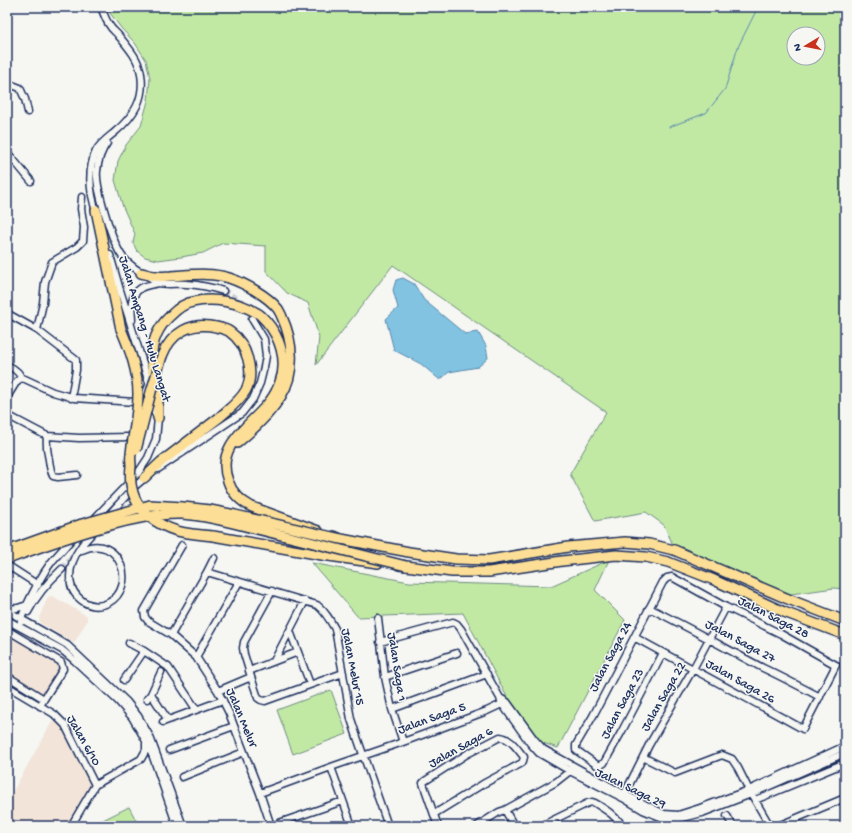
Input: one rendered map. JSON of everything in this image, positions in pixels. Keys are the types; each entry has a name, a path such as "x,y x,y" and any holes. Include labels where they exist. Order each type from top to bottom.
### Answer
{"highway":[{"path":"96,210 121,329 129,347 137,380 137,411 130,455 131,485 133,494 138,504 146,514 156,522 178,531 322,555 452,572 489,572 562,561 616,555 646,557 668,562 714,580 784,612 845,635"},
{"path":"141,273 156,276 216,275 230,278 264,296 278,309 289,336 292,352 289,376 282,395 268,414 247,435 229,449"},
{"path":"158,418 158,394 151,357 154,339 163,322 178,308 191,302 209,299 244,307 259,313 271,326 281,345 284,363 281,381 271,400 242,430 229,449 224,468 227,480 235,495 252,507 340,539"},
{"path":"131,465 151,392 166,346 174,337 184,330 211,326 222,328 230,332 242,346 247,356 249,378 246,390 230,409 161,462 144,478"},
{"path":"7,551 82,524 150,506 183,507 235,514 340,539 456,559 490,560 568,547 625,542 649,544 674,550 788,599 845,621"},
{"path":"7,559 84,532 125,521 151,516 182,514 234,523 406,566"}],"street":[{"name":"Jalan Ampang - Hulu Langat","path":"22,621 48,566 74,536 90,522 138,473 148,458 156,439 158,418 155,402 96,210 90,183 93,161 97,150 132,116 137,107 142,86 140,68 137,60 128,46 110,27 101,7"},
{"path":"7,84 20,88 25,99 28,112"},
{"name":"Jalan Ampang - Hulu Langat","path":"117,130 98,161 96,173 98,187 113,238 122,256 141,273 160,283 187,284 210,287 223,291"},
{"path":"7,152 32,181"},
{"path":"36,330 43,303 45,282 52,262 77,247 83,241 84,227 81,209 82,197"},
{"path":"133,329 131,306 134,294 141,288 160,283"},
{"path":"7,312 36,330 76,360 76,370 71,398"},
{"path":"82,550 95,546 106,548 114,554 120,562 123,571 122,587 114,599 107,603 99,606 92,605 77,596 70,585 70,573 74,557 80,547 134,487 144,478 242,413 253,398 260,383 266,356 264,339 252,318"},
{"path":"7,365 16,371 21,378 53,392 71,398 145,404 152,408 158,418"},
{"path":"7,397 17,381 21,378"},
{"path":"135,402 143,398 150,383"},
{"path":"7,415 48,436 79,438 129,437"},
{"path":"48,436 46,451 49,459 50,471 53,476 58,477 77,475"},
{"name":"Jalan Melur","path":"182,545 144,611 145,616 148,621 172,635 196,657 218,691 234,726 271,826"},
{"path":"172,635 214,558"},
{"path":"7,565 38,585"},
{"name":"Jalan Ampang - Hulu Langat","path":"29,606 51,579 62,570"},
{"name":"Jalan Melur 15","path":"207,572 317,605 336,628 351,719 388,826"},
{"name":"Jalan Saga 28","path":"667,578 672,577 836,664 820,697"},
{"name":"Jalan Saga 24","path":"600,765 597,765 576,750 576,748 649,608 663,582 667,578"},
{"path":"196,657 239,582"},
{"path":"272,591 242,648 258,698 265,701 343,673"},
{"path":"274,661 305,601"},
{"path":"7,610 29,606 30,620 37,628"},
{"name":"Jalan Saga 22","path":"623,796 726,607"},
{"name":"Jalan Saga 27","path":"649,608 677,621 820,697"},
{"path":"7,610 22,621 67,645 127,702 138,716 150,737 183,826"},
{"path":"7,616 14,621 22,621"},
{"name":"Jalan Saga 1","path":"378,618 385,677 392,709 403,742"},
{"path":"7,620 62,650"},
{"path":"22,621 25,626 42,636 74,660 118,701 132,717 146,741 153,757 177,826"},
{"name":"Jalan Saga 29","path":"380,642 453,622 457,624 503,701 543,749 571,769 623,796 643,810 663,818 679,819 702,813 752,795 845,754"},
{"path":"7,630 61,662 63,669 40,706"},
{"path":"290,630 310,684"},
{"name":"Jalan Saga 26","path":"634,637 803,729 820,697"},
{"path":"130,643 168,667 196,709"},
{"path":"124,680 144,651"},
{"path":"249,671 298,652"},
{"path":"385,677 457,653"},
{"name":"Jalan Saga 23","path":"600,765 604,763 622,731 663,653"},
{"path":"161,672 149,696 165,721 223,700"},
{"path":"392,709 486,674"},
{"path":"7,676 44,699"},
{"path":"218,691 251,678"},
{"name":"Jalan 6/10","path":"7,686 54,714 65,725 95,785"},
{"name":"Jalan Saga 5","path":"260,793 487,711 503,701"},
{"path":"169,750 234,726"},
{"name":"Jalan Saga 6","path":"500,737 505,737 509,740 524,757 522,763 482,784 434,814 423,783 425,780 467,754 500,737"},
{"path":"70,826 95,785 141,759 146,750 146,741"},
{"name":"Jalan Saga 29","path":"752,795 845,746"},
{"path":"182,777 244,752"},
{"path":"643,758 675,772 722,755 732,759 770,826"},
{"path":"141,759 150,762 157,768"},
{"path":"752,795 845,763"},
{"path":"331,767 352,826"},
{"path":"477,826 499,812 556,782 571,769"},
{"path":"778,826 845,798"},
{"path":"279,823 343,801"},
{"path":"541,826 592,802 596,803 612,814 620,824 610,826"},
{"path":"505,810 514,826"},
{"path":"434,814 438,826"},
{"path":"727,816 732,826"}],"shaded area":[{"path":"52,596 87,616 87,621 74,643 40,623 39,618 48,597"},
{"path":"7,632 60,663 61,669 43,696 7,675"},
{"path":"54,718 63,728 92,786 69,826 14,826 7,820 7,802"}],"green space":[{"path":"108,7 845,7 845,589 834,588 791,594 673,545 664,525 646,512 595,521 570,474 606,412 393,265 316,365 319,337 308,303 287,293 266,271 266,246 223,243 203,253 158,260 145,257 137,251 133,243 135,234 123,207 115,180 118,161 126,145 141,126 148,101 150,78 146,60 135,43 110,13"},
{"path":"609,560 595,590 625,620 558,748 540,742 506,695 463,613 358,617 312,563 409,582 551,586"},
{"path":"331,690 347,734 293,754 277,710"},
{"path":"129,807 139,826 91,826"}],"water":[{"path":"403,278 414,284 424,300 465,334 478,332 486,346 488,358 478,367 449,372 440,380 421,364 394,350 386,319 398,308 393,290 396,280"}],"waterway":[{"path":"669,127 706,113 725,89 738,47 759,7"}],"tunnel":[{"path":"223,291 233,296 240,302 252,319"},
{"path":"62,569 76,554"}]}
